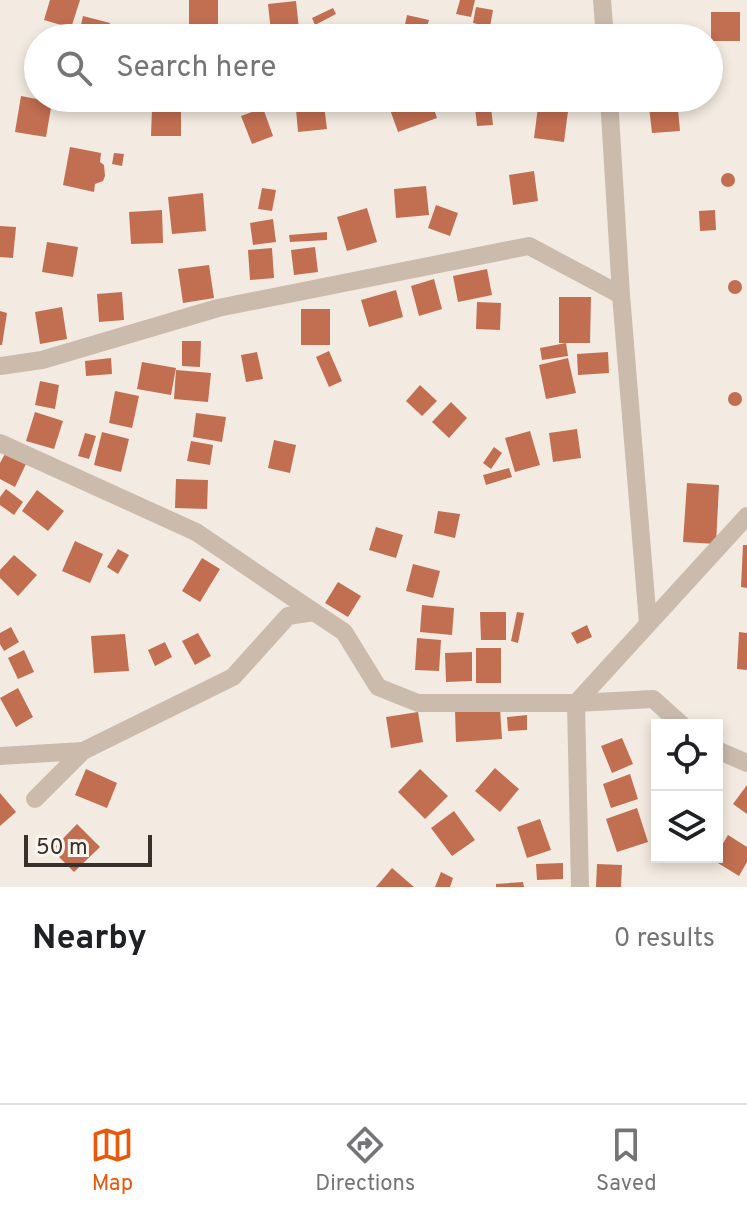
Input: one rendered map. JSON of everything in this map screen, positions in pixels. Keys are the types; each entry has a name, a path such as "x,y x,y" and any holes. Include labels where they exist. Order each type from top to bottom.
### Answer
{"street":[{"path":"602,0 604,24"},
{"path":"610,112 621,295 648,623"},
{"path":"0,366 42,360 218,308 529,246 621,295"},
{"path":"0,443 196,532 344,632 378,687 418,703 576,703 653,699 675,719"},
{"path":"580,887 576,703 747,516"},
{"path":"35,799 83,751 233,677 288,616 314,612"},
{"path":"0,756 83,751"},
{"path":"723,753 747,763"}],"building":[{"path":"50,0 80,0 72,24 44,20"},
{"path":"189,0 218,0 218,24 189,24"},
{"path":"460,0 475,0 471,17 456,14"},
{"path":"296,1 298,24 270,24 268,4"},
{"path":"476,7 493,10 491,24 473,23"},
{"path":"333,8 336,14 317,24 312,18"},
{"path":"711,12 740,12 740,41 723,41 723,24 711,24"},
{"path":"407,15 429,20 428,24 405,24"},
{"path":"83,16 110,23 110,24 81,24"},
{"path":"21,96 24,97 24,112 50,112 46,137 15,132"},
{"path":"152,112 181,112 181,136 151,136"},
{"path":"264,112 273,136 252,144 241,116"},
{"path":"296,112 325,112 327,129 298,132"},
{"path":"391,112 435,112 437,118 398,132"},
{"path":"476,112 492,112 493,125 477,126"},
{"path":"537,112 568,112 564,142 534,138"},
{"path":"650,112 678,112 680,131 652,133"},
{"path":"70,147 101,153 100,162 104,165 105,176 103,181 95,184 94,192 63,185"},
{"path":"114,153 124,154 122,166 112,164"},
{"path":"534,171 538,201 513,205 509,175"},
{"path":"728,173 735,180 728,187 721,180"},
{"path":"426,186 429,215 396,218 394,189"},
{"path":"262,188 276,190 272,211 258,209"},
{"path":"203,193 206,231 172,234 168,197"},
{"path":"436,205 458,213 450,236 428,228"},
{"path":"367,208 377,242 347,251 337,217"},
{"path":"162,210 163,243 131,244 129,212"},
{"path":"715,210 716,230 700,231 699,211"},
{"path":"273,219 276,242 253,245 250,223"},
{"path":"0,226 16,227 13,258 0,257"},
{"path":"327,232 327,240 290,242 289,235"},
{"path":"47,242 78,247 73,277 42,272"},
{"path":"315,247 318,272 294,275 291,250"},
{"path":"272,248 274,278 250,280 248,250"},
{"path":"209,265 214,298 183,303 178,269"},
{"path":"487,269 492,295 458,302 453,276"},
{"path":"434,279 442,309 419,316 411,286"},
{"path":"735,280 742,287 735,294 728,287"},
{"path":"396,290 403,317 369,327 361,300"},
{"path":"122,292 124,320 99,322 97,294"},
{"path":"559,297 591,297 590,343 559,343"},
{"path":"477,302 501,303 500,330 476,329"},
{"path":"62,307 67,339 40,344 35,312"},
{"path":"301,309 330,309 330,345 301,345"},
{"path":"0,311 7,313 2,345 0,345"},
{"path":"182,341 201,341 200,367 182,366"},
{"path":"566,343 568,356 542,360 540,348"},
{"path":"329,351 342,381 329,387 316,357"},
{"path":"257,352 263,379 246,382 241,355"},
{"path":"608,352 609,373 578,375 577,354"},
{"path":"111,358 112,374 86,376 85,361"},
{"path":"568,358 576,393 546,399 539,365"},
{"path":"142,362 176,368 171,395 137,389"},
{"path":"176,370 211,373 208,402 174,399"},
{"path":"40,381 59,385 55,409 35,405"},
{"path":"420,385 437,401 422,416 406,401"},
{"path":"115,391 139,396 132,428 109,423"},
{"path":"735,392 742,399 735,406 728,399"},
{"path":"451,402 467,418 449,438 432,422"},
{"path":"35,412 63,421 54,449 26,441"},
{"path":"196,413 226,417 222,442 193,437"},
{"path":"577,429 581,458 553,462 549,433"},
{"path":"530,431 540,465 515,472 505,438"},
{"path":"102,432 129,439 121,472 94,465"},
{"path":"85,433 96,436 89,459 78,456"},
{"path":"274,440 296,445 290,473 268,468"},
{"path":"191,441 213,445 210,465 187,461"},
{"path":"494,447 502,453 491,469 483,463"},
{"path":"5,454 26,464 15,487 0,479 0,463"},
{"path":"509,468 512,477 486,485 483,475"},
{"path":"176,479 208,480 207,509 175,508"},
{"path":"687,483 719,485 716,544 683,542"},
{"path":"6,489 23,502 14,515 0,505 0,497"},
{"path":"37,490 64,511 48,531 22,511"},
{"path":"438,511 460,514 455,538 434,533"},
{"path":"376,527 403,535 396,558 369,550"},
{"path":"75,541 103,554 90,583 62,571"},
{"path":"743,545 747,545 747,588 741,587"},
{"path":"118,549 129,555 118,574 107,567"},
{"path":"14,555 37,575 18,596 0,578 0,570"},
{"path":"202,558 220,569 200,602 182,591"},
{"path":"413,564 440,571 433,598 406,591"},
{"path":"338,582 361,596 348,617 325,603"},
{"path":"422,605 454,608 452,635 420,632"},
{"path":"480,612 506,612 506,640 481,640"},
{"path":"517,612 524,613 518,643 511,641"},
{"path":"587,625 592,637 577,644 571,633"},
{"path":"11,627 19,642 4,651 0,633"},
{"path":"739,632 747,633 747,670 737,669"},
{"path":"198,633 211,656 195,665 182,641"},
{"path":"125,634 129,671 94,673 91,636"},
{"path":"417,638 441,640 439,671 415,670"},
{"path":"165,642 172,657 155,666 148,650"},
{"path":"476,648 501,648 501,683 476,683"},
{"path":"24,650 34,672 18,679 8,658"},
{"path":"472,652 472,681 446,682 445,653"},
{"path":"18,688 33,717 16,727 0,698"},
{"path":"500,708 502,739 456,742 455,711"},
{"path":"418,712 423,742 391,748 386,717"},
{"path":"527,715 527,730 508,731 507,717"},
{"path":"622,738 633,764 612,773 601,746"},
{"path":"495,768 519,789 500,812 475,791"},
{"path":"86,769 117,783 107,808 75,795"},
{"path":"420,769 448,796 425,819 398,792"},
{"path":"630,774 638,799 611,808 603,784"},
{"path":"747,785 747,814 733,804"},
{"path":"0,793 16,812 0,826"},
{"path":"637,808 648,842 617,852 606,819"},
{"path":"454,811 475,840 452,856 431,828"},
{"path":"540,819 551,850 527,858 517,827"},
{"path":"77,824 100,847 74,872 52,850"},
{"path":"728,835 747,847 747,862 739,876 718,863 723,863 723,843"},
{"path":"563,863 563,879 537,880 536,864"},
{"path":"597,864 622,865 621,887 596,887"},
{"path":"392,868 414,887 376,887"},
{"path":"441,872 453,878 450,887 435,887"},
{"path":"523,882 524,887 496,887 496,884"}]}
